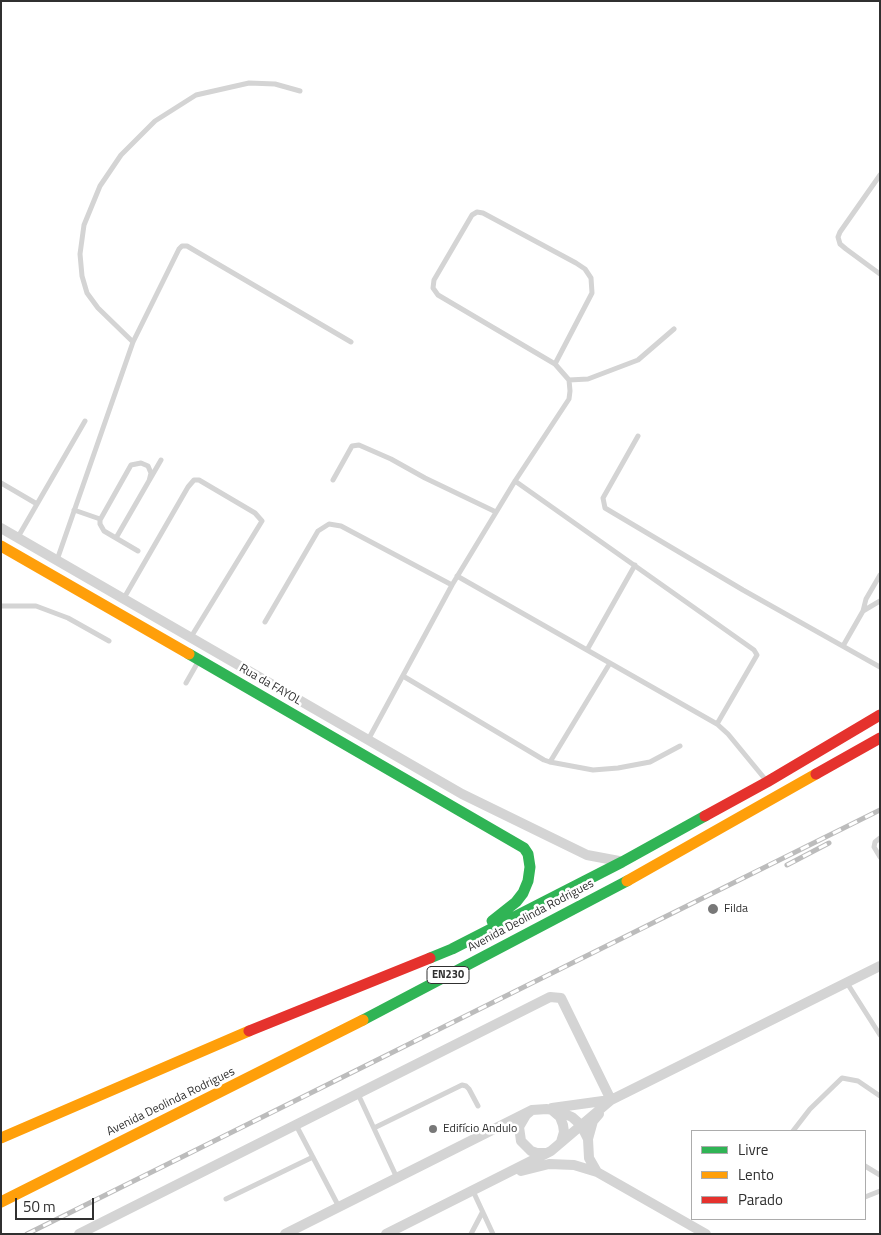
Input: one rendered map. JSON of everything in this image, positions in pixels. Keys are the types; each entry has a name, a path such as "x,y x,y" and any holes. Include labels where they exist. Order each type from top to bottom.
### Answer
{"main road":[{"name":"Rua da FAYOL","path":"1,546 524,848 528,854 530,867 528,881 520,898 507,910 452,949"},
{"name":"Avenida Deolinda Rodrigues","path":"1,1138 232,1038 452,949 622,862 767,782 880,716"},
{"name":"Avenida Deolinda Rodrigues","path":"3,1200 324,1041 630,879 880,738"}],"street":[{"name":"Rua da FAYOL","path":"1,528 462,794 587,855 622,862"},
{"path":"386,1234 554,1149 611,1100 880,966"},
{"path":"79,1234 550,997 562,998 611,1100"},
{"path":"285,1234 301,1230 339,1207 532,1110 611,1100"},
{"path":"588,1139 593,1121 611,1100"},
{"path":"547,1109 572,1117 581,1125 588,1139 590,1158 597,1172"},
{"path":"532,1110 526,1115 519,1127 521,1141 531,1151 544,1153 554,1149 562,1140 563,1124 554,1112 547,1109"},
{"path":"498,1177 549,1164 574,1165 597,1172 706,1234"}],"lane":[{"path":"133,342 98,308 87,293 82,276 80,254 84,225 100,186 121,155 155,122 196,95 249,83 275,84 300,91"},
{"path":"880,175 838,237 840,244 880,274"},
{"path":"368,740 457,576 515,481 569,399 569,380 555,364 438,295 433,288 434,280 472,215 477,212 484,213 576,264 585,270 591,278 592,293 555,364"},
{"path":"57,560 133,342 182,246 186,246 351,342"},
{"path":"569,380 588,379 638,360 674,329"},
{"path":"18,537 85,420"},
{"path":"638,436 603,498 605,508 726,580 878,664"},
{"path":"332,480 352,446 359,445 496,512"},
{"path":"116,538 161,460"},
{"path":"138,551 102,528 100,519 131,465 138,462 148,466 151,473 149,481"},
{"path":"124,598 188,487 194,480 199,480 255,513 262,522 191,638"},
{"path":"515,481 756,652 757,655 718,724"},
{"path":"1,483 37,504"},
{"path":"74,510 100,519"},
{"path":"266,622 318,531 329,524 341,526 452,585"},
{"path":"587,650 635,565"},
{"path":"843,646 863,611 866,599 880,575"},
{"path":"457,576 718,724 767,782"},
{"path":"863,611 880,601"},
{"path":"1,606 36,606 68,618 109,641"},
{"path":"186,683 199,660"},
{"path":"550,762 610,663"},
{"path":"403,676 550,762 592,770 618,768 650,762 680,746"},
{"path":"880,838 874,847 880,857"},
{"path":"846,982 880,1035"},
{"path":"794,1130 810,1109 842,1078 858,1081 880,1096"},
{"path":"374,1128 462,1085 469,1088 478,1106"},
{"path":"358,1094 398,1178"},
{"path":"296,1125 339,1207"},
{"path":"226,1199 313,1157"},
{"path":"866,1167 880,1176"},
{"path":"473,1190 493,1234"},
{"path":"866,1197 880,1191"},
{"path":"471,1234 482,1212"}],"railway":[{"path":"27,1234 880,810"},
{"path":"787,865 829,843"}],"traffic: fast":[{"path":"189,654 524,848 528,854 530,867 528,881 523,893 516,902 492,921"},
{"path":"430,958 452,949 622,862 705,816"},
{"path":"363,1020 627,881"}],"traffic: slow":[{"path":"1,546 189,654"},
{"path":"627,881 816,774"},
{"path":"1,1202 363,1020"},
{"path":"1,1138 249,1031"}],"traffic: jam":[{"path":"705,816 767,782 880,715"},
{"path":"816,774 880,738"},
{"path":"249,1031 430,958"}],"place":[{"name":"Filda","path":"713,909"},
{"name":"Edifício Andulo","path":"433,1129"}]}
